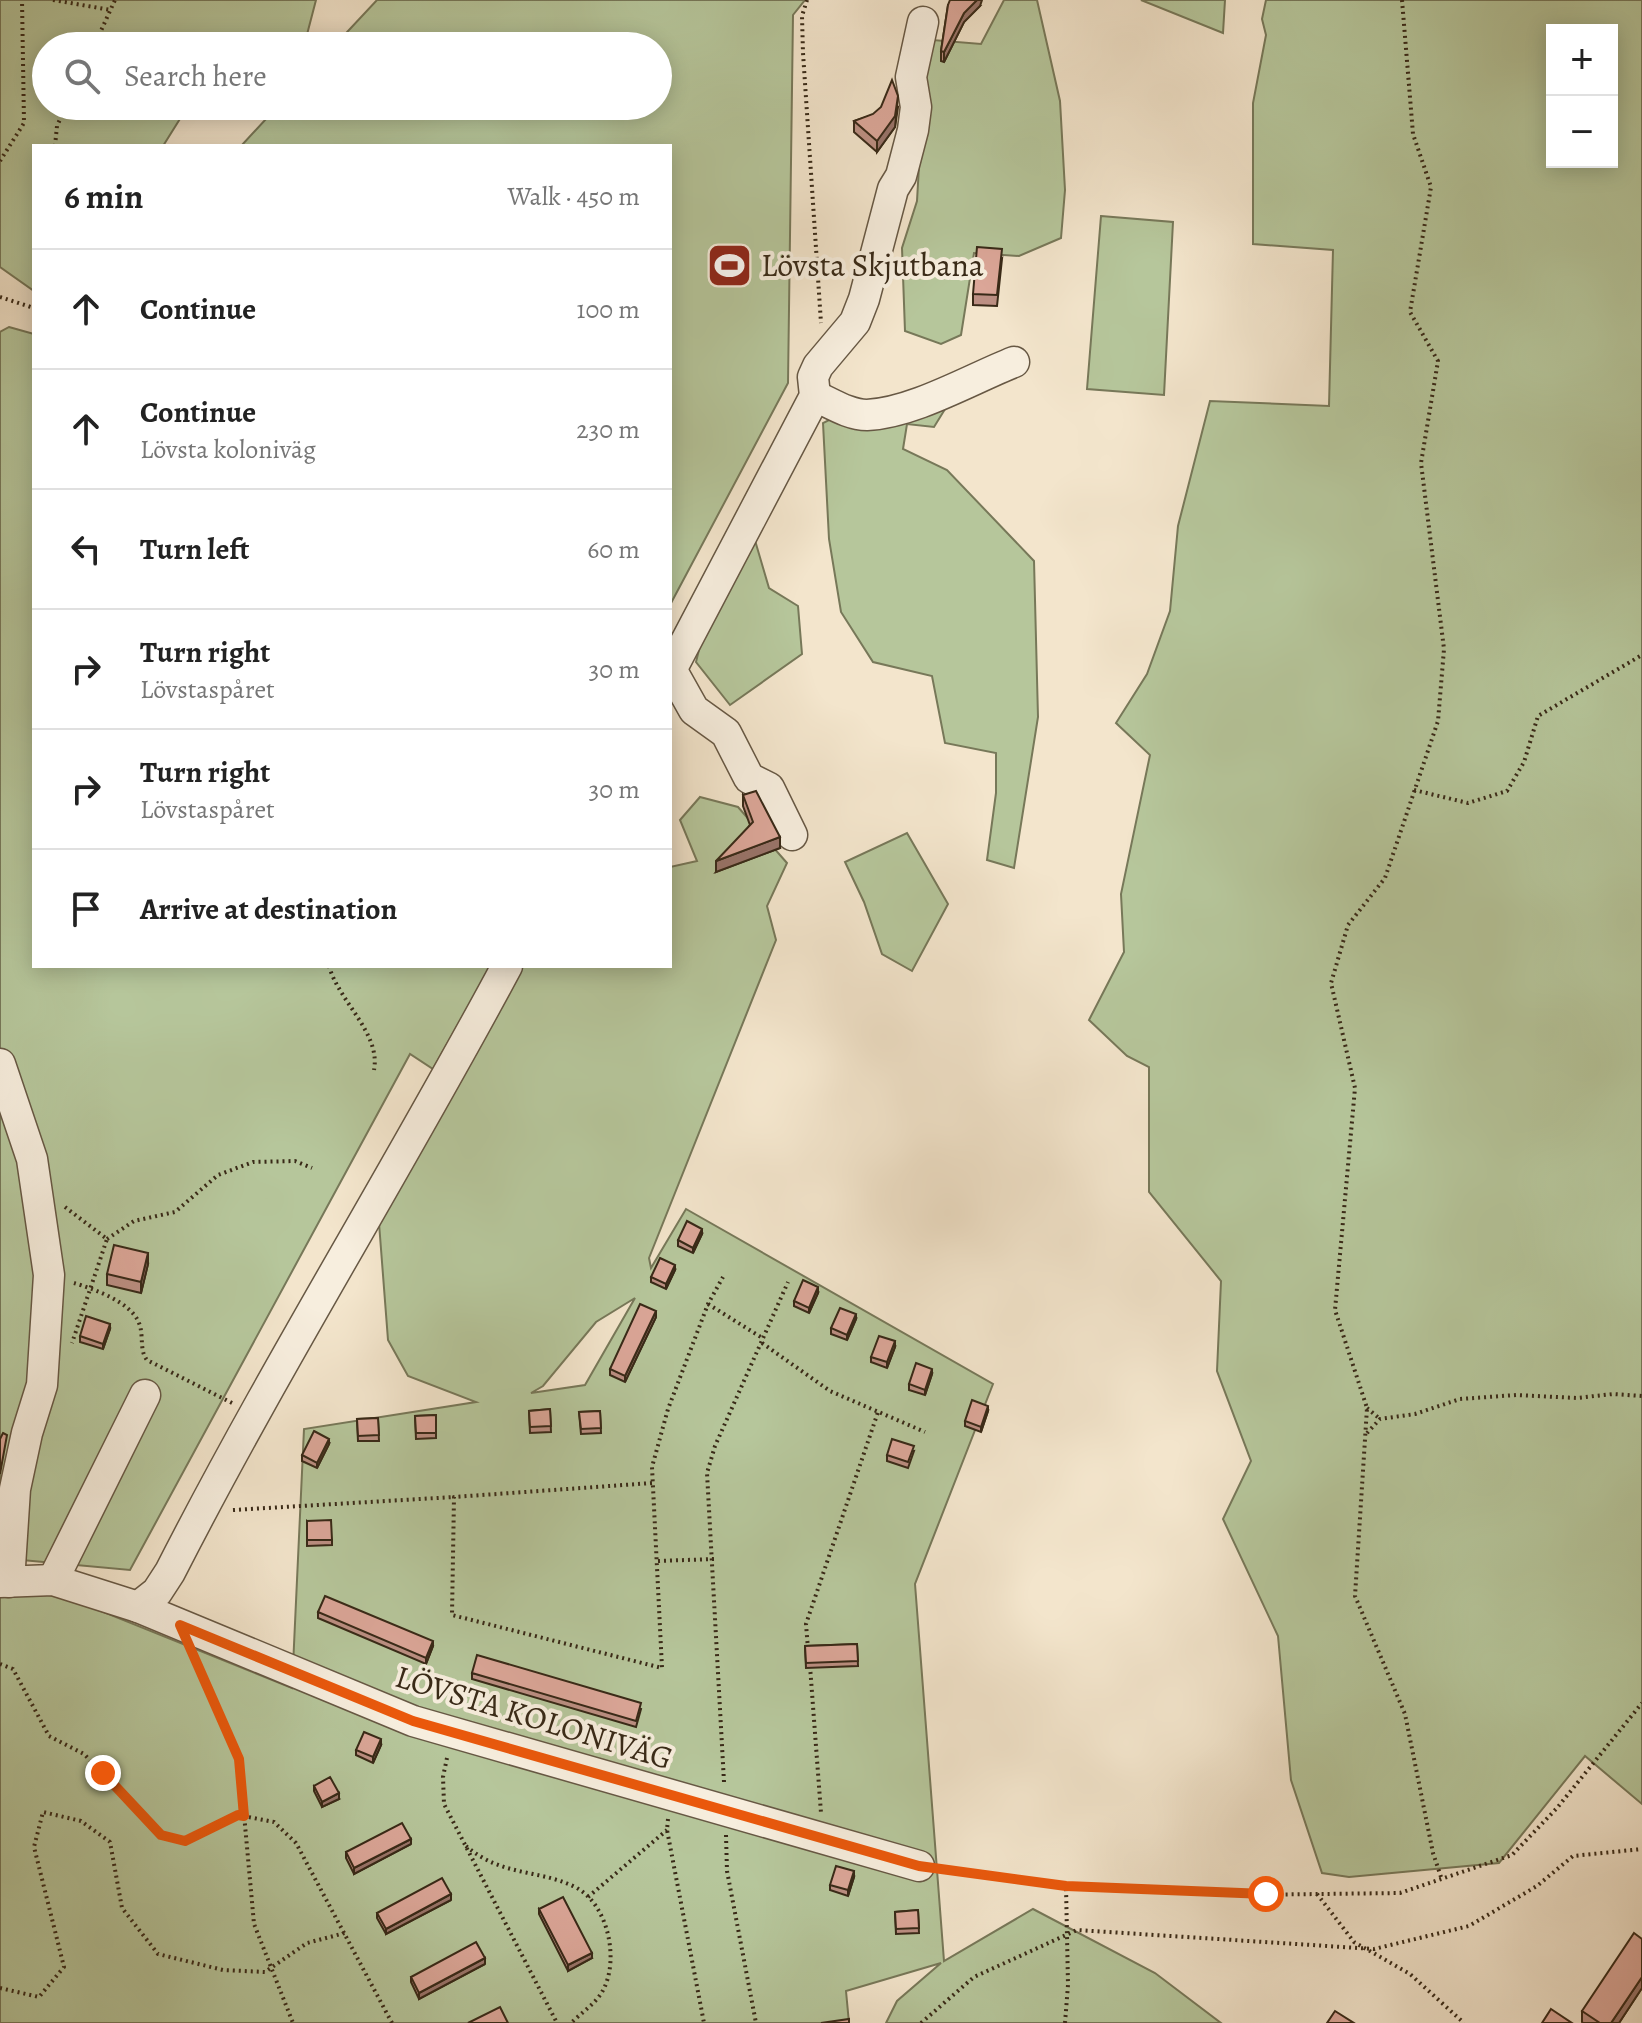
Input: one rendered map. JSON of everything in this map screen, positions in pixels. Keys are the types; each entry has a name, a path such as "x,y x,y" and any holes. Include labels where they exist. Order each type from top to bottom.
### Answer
{"street":[{"path":"672,668 815,396 813,377 818,366 855,322 864,299 893,189 901,176 913,130 916,107 911,77 923,22"},
{"path":"815,396 847,411 867,415 932,397 1014,362"},
{"path":"672,672 694,710 726,733 749,778 769,788 792,835"},
{"path":"138,1607 157,1592 192,1514 254,1414 309,1304 423,1122 506,968"},
{"path":"0,1064 38,1186 49,1275 42,1385 27,1433 15,1489 4,1582"},
{"path":"53,1580 145,1395"},
{"name":"LÖVSTA KOLONIVÄG","path":"4,1582 53,1580 138,1607 413,1721 919,1866"}],"path":[{"path":"0,161 24,123 22,0"},
{"path":"53,0 111,10"},
{"path":"101,32 115,0"},
{"path":"807,0 802,16 803,53 822,333 818,366"},
{"path":"1402,0 1413,134 1431,187 1410,312 1438,361 1421,463 1444,649 1438,721 1385,878 1348,925 1331,983 1355,1088 1335,1310 1367,1408 1355,1596 1405,1714 1433,1853 1441,1877"},
{"path":"55,144 60,120"},
{"path":"0,297 32,307"},
{"path":"1414,790 1468,803 1507,791 1524,762 1538,716 1642,655"},
{"path":"330,968 334,981 375,1047 374,1070"},
{"path":"71,1347 107,1239 134,1221 175,1212 218,1175 253,1162 295,1161 312,1168"},
{"path":"38,1186 107,1239"},
{"path":"49,1275 90,1288 129,1309 139,1322 142,1355 147,1360 198,1390 254,1414"},
{"path":"454,1497 452,1615 662,1668 652,1483 668,1409 708,1304 723,1277"},
{"path":"756,2023 727,1871 714,1559 707,1473 715,1446 788,1282"},
{"path":"708,1304 742,1325 830,1391 925,1432"},
{"path":"1366,1435 1380,1419 1415,1414 1460,1399 1516,1395 1577,1398 1613,1394 1642,1396"},
{"path":"1367,1408 1380,1419"},
{"path":"823,1836 806,1624 878,1412"},
{"path":"192,1514 652,1483"},
{"path":"658,1561 714,1559"},
{"path":"180,1625 239,1759 254,1924 293,2023"},
{"path":"0,1664 13,1669 49,1736 84,1754 161,1835 185,1841 238,1815 274,1822 296,1843 392,2023"},
{"path":"919,1866 1066,1886 1240,1895 1400,1893 1512,1855 1557,1808 1642,1703"},
{"path":"453,1733 443,1777 444,1804 557,2023"},
{"path":"670,1796 667,1830 704,2023"},
{"path":"0,1988 39,1997 64,1967 34,1847 43,1812 81,1821 110,1842 122,1908 158,1954 223,1970 265,1972 307,1943 345,1933"},
{"path":"588,1897 667,1830"},
{"path":"464,1845 503,1868 575,1887 588,1897 604,1923 611,1959 608,1980 600,1995 571,2023"},
{"path":"921,2023 974,1977 1077,1930 1364,1948 1469,1926 1537,1886 1573,1856 1642,1849"},
{"path":"1065,2023 1068,1985 1066,1886"},
{"path":"1317,1894 1354,1942 1410,1974 1464,2023"}],"green space":[{"path":"0,0 316,0 308,32 32,32 32,120 179,120 164,144 32,144 32,290 0,267"},
{"name":"Lövsta Skjutbana","path":"377,0 805,0 793,15 788,383 672,601 672,144 243,144 265,120 672,120 672,32 347,32"},
{"path":"1004,0 1037,0 1060,101 1065,190 1061,238 1019,256 974,253 961,335 941,344 905,331 902,248 917,201 923,96 933,40 981,44"},
{"path":"1141,0 1225,0 1223,33"},
{"path":"1266,0 1642,0 1642,1804 1585,1756 1499,1863 1349,1877 1322,1873 1291,1780 1278,1636 1223,1519 1251,1461 1217,1371 1221,1281 1149,1192 1149,1067 1127,1056 1089,1020 1124,952 1121,894 1150,755 1116,723 1147,674 1170,611 1178,526 1210,401 1329,406 1333,250 1253,244 1253,103 1266,35 1262,19"},
{"path":"1101,216 1173,222 1164,395 1087,389"},
{"path":"9,327 32,333 32,968 490,968 433,1069 410,1054 130,1570 0,1558 0,332"},
{"path":"955,393 934,427 907,424 903,449 947,470 1034,561 1038,717 1014,868 987,860 996,793 996,753 945,743 932,676 873,662 841,612 829,539 823,423 857,406"},
{"path":"754,537 769,588 798,606 802,654 730,705 696,662 709,609"},
{"path":"700,797 738,807 787,863 767,906 776,940 649,1258 651,1268 686,1209 993,1384 915,1584 944,1961 1033,1909 1155,1973 1221,2023 886,2023 897,2001 941,1963 846,1991 849,2023 0,2023 0,1595 59,1594 292,1688 304,1429 476,1402 408,1376 388,1340 379,1223 512,968 672,968 672,867 697,861 680,820","holes":["635,1298 585,1385 531,1393 543,1386 596,1322"]},
{"path":"907,833 948,904 912,971 882,954 864,902 845,862"}],"building":[{"path":"950,0 977,0 964,13 944,52 941,51"},
{"path":"892,80 898,96 895,116 877,141 854,121 873,114 881,107"},
{"path":"977,247 1002,249 997,295 973,294"},
{"path":"756,791 780,837 716,861 753,822 743,795"},
{"path":"687,1221 702,1229 693,1248 678,1240"},
{"path":"114,1245 148,1253 141,1282 107,1274"},
{"path":"660,1258 675,1265 666,1284 651,1277"},
{"path":"803,1280 818,1287 809,1308 794,1301"},
{"path":"640,1304 656,1311 625,1376 610,1369"},
{"path":"840,1308 856,1314 847,1335 831,1328"},
{"path":"86,1316 110,1324 103,1344 80,1336"},
{"path":"879,1336 895,1341 887,1362 871,1357"},
{"path":"916,1363 932,1369 925,1390 909,1384"},
{"path":"972,1400 988,1406 981,1427 965,1421"},
{"path":"550,1409 551,1426 530,1427 529,1411"},
{"path":"600,1411 601,1428 581,1429 579,1412"},
{"path":"436,1415 436,1433 416,1433 415,1416"},
{"path":"378,1418 379,1435 358,1436 357,1419"},
{"path":"314,1431 329,1439 317,1463 302,1455"},
{"path":"3,1433 7,1435 0,1474 0,1439"},
{"path":"892,1439 914,1446 908,1462 887,1455"},
{"path":"331,1520 332,1540 307,1540 307,1521"},
{"path":"325,1596 433,1641 426,1658 318,1612"},
{"path":"857,1644 858,1661 806,1663 805,1646"},
{"path":"477,1655 641,1703 636,1721 472,1673"},
{"path":"364,1732 381,1739 373,1757 356,1750"},
{"path":"330,1777 339,1793 322,1802 314,1786"},
{"path":"402,1823 411,1839 354,1868 346,1852"},
{"path":"836,1866 854,1871 848,1890 830,1885"},
{"path":"442,1878 451,1894 386,1929 377,1913"},
{"path":"563,1897 592,1953 568,1965 539,1909"},
{"path":"918,1910 919,1928 896,1929 895,1912"},
{"path":"1634,1933 1642,1939 1642,1977 1611,2023 1600,2023 1582,2011"},
{"path":"476,1942 485,1958 419,1993 411,1977"},
{"path":"500,2007 508,2023 468,2023"},
{"path":"1551,2009 1572,2023 1542,2023"},
{"path":"1335,2011 1354,2023 1327,2023"},
{"path":"849,2019 849,2023 821,2023"}],"place":[{"name":"Lövsta Skjutbana","path":"730,265"}],"route":[{"path":"103,1773 161,1835 185,1841 238,1815 244,1816 239,1759 180,1625 413,1721 578,1771 823,1836 919,1866 1066,1886 1266,1894"}]}
